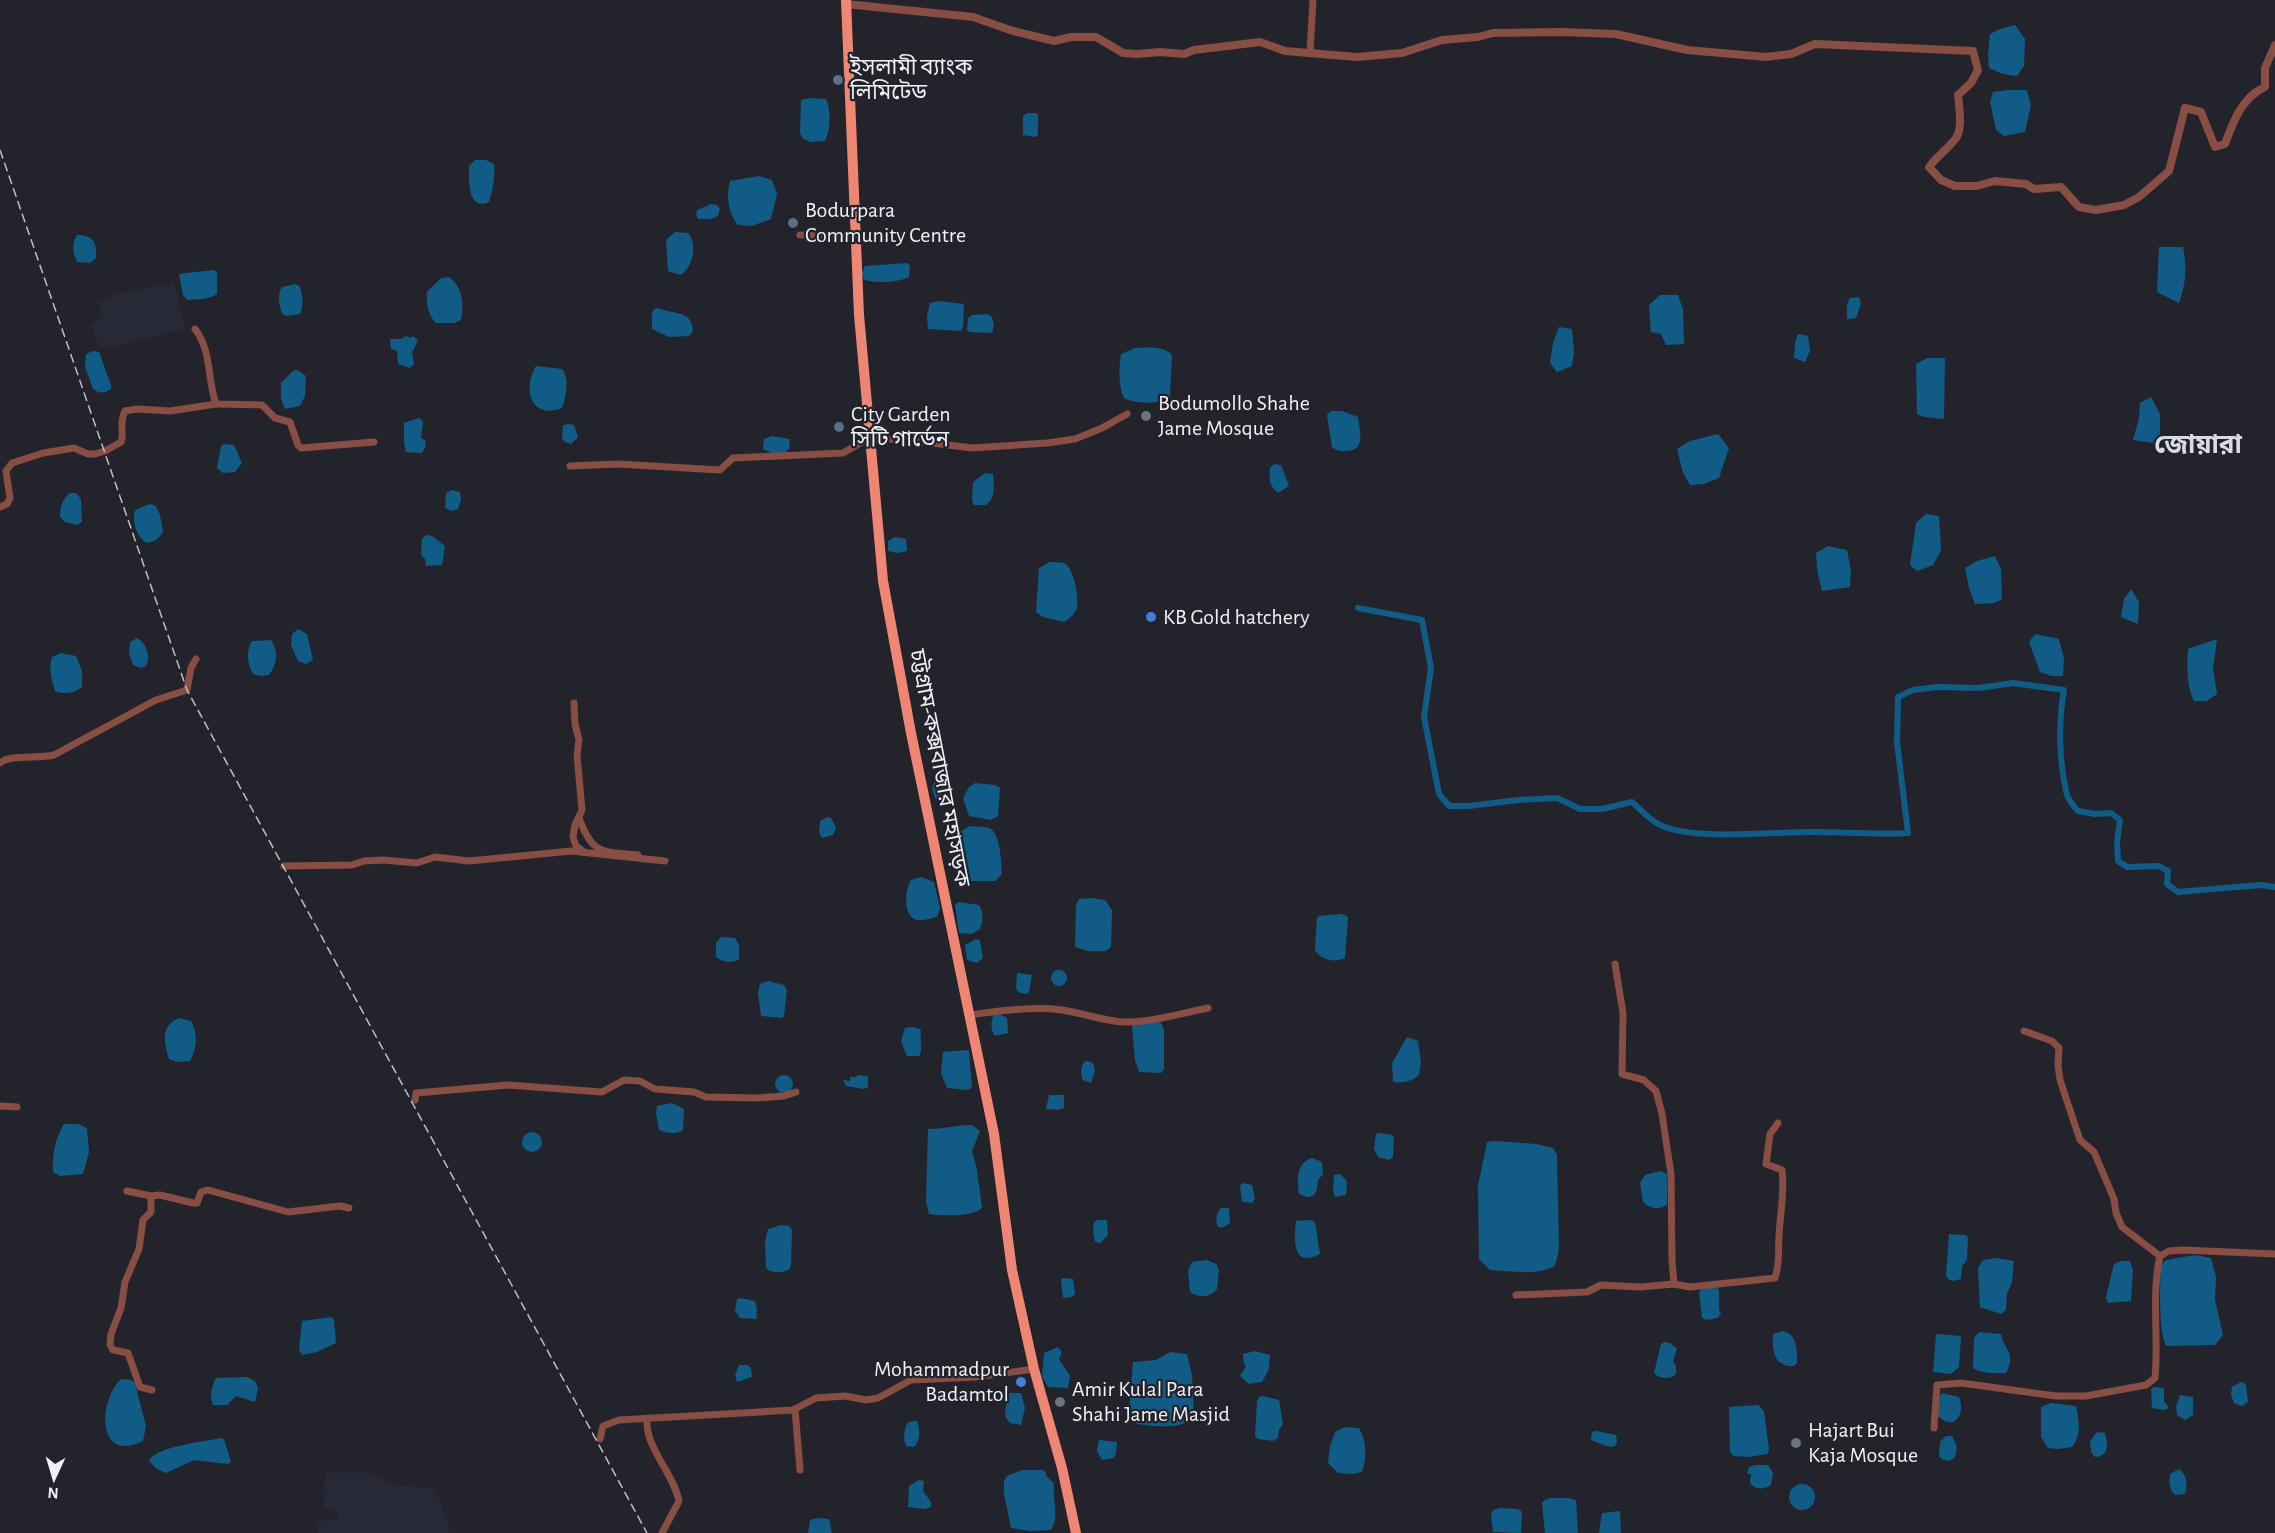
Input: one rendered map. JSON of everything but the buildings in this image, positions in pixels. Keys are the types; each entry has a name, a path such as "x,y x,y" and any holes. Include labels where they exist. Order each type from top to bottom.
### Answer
{"highway":[{"name":"চট্টগ্রাম-কক্সবাজার মহাসড়ক","path":"846,2 859,315 883,580 911,733 994,1134 1012,1270 1034,1369 1062,1468 1076,1533"}],"street":[{"path":"1310,52 1313,0"},
{"path":"846,2 973,17 1023,34 1054,41 1071,37 1096,37 1123,53 1137,54 1160,52 1184,54 1194,50 1260,42 1285,51 1357,57 1402,53 1442,40 1493,33 1563,32 1616,33 1688,50 1766,57 1791,54 1815,44 1973,51 1978,70 1971,83 1958,95 1960,119 1957,137 1938,154 1929,167 1941,180 1955,186 1976,186 1995,181 2026,184 2034,189 2061,187 2079,207 2096,210 2124,205 2139,197 2169,171 2185,108 2200,112 2215,147 2225,144 2242,107 2255,92 2265,87 2265,68 2275,45"},
{"path":"800,235 855,235"},
{"path":"195,329 204,345 216,404"},
{"path":"0,507 7,504 10,498 6,471 12,463 74,448 88,454 105,451 122,442 121,420 126,411 137,409 170,411 216,404 262,405 275,418 290,422 298,445 301,447 374,442"},
{"path":"570,466 618,464 720,470 733,458 843,453 869,438 909,440 972,448 1000,448 1075,439 1127,414"},
{"path":"0,763 5,759 54,755 156,700 187,690 191,668 196,659"},
{"path":"574,703 575,724 579,740 577,755 582,810 575,825 573,837 576,846 584,852"},
{"path":"284,866 352,865 364,861 383,860 417,862 435,857 469,861 571,851 661,861 639,855 604,851 594,847 579,818"},
{"path":"1616,964 1623,1012 1622,1074 1644,1080 1656,1091 1662,1114 1671,1174 1674,1284"},
{"path":"970,1015 1007,1009 1034,1008 1062,1010 1128,1022 1172,1017 1208,1008"},
{"path":"2024,1031 2052,1041 2059,1048 2060,1080 2080,1140 2094,1152 2114,1199 2116,1213 2122,1227 2160,1256"},
{"path":"415,1100 416,1093 485,1085 603,1092 624,1080 640,1081 655,1089 694,1092 706,1097 757,1098 784,1096 796,1092"},
{"path":"0,1106 16,1107"},
{"path":"1516,1295 1587,1292 1601,1285 1640,1287 1674,1284 1690,1287 1775,1278 1779,1265 1779,1237 1784,1188 1782,1170 1766,1164 1770,1134 1778,1123"},
{"path":"127,1191 197,1203 201,1192 208,1190 288,1212 340,1206 349,1208"},
{"path":"151,1196 151,1212 143,1220 139,1249 125,1282 121,1308 111,1334 110,1345 113,1350 128,1353 140,1387 152,1390"},
{"path":"2160,1256 2169,1251 2183,1250 2275,1254"},
{"path":"1934,1428 1937,1385 1961,1383 2056,1396 2086,1396 2146,1385 2155,1378 2157,1357 2155,1294 2160,1256"},
{"path":"600,1439 603,1426 609,1422 795,1409 816,1398 845,1396 866,1400 878,1398 911,1380 975,1377 1034,1369"},
{"path":"795,1409 800,1470"},
{"path":"647,1419 648,1433 676,1485 679,1501 662,1533"}],"shaded area":[{"path":"173,280 185,329 126,343 117,348 99,347 91,325 101,319 99,303 114,294 169,284"},
{"path":"326,1473 367,1473 396,1485 435,1489 448,1523 449,1533 317,1533 317,1525 320,1521 339,1520 337,1510 324,1508 323,1488"}],"water":[{"path":"2015,25 2025,39 2024,66 2017,76 2003,74 1989,68 1988,55 1990,34"},
{"path":"2027,90 2031,105 2025,132 2004,136 1996,130 1990,102 1993,92"},
{"path":"826,99 828,104 829,126 825,141 811,142 803,139 800,133 801,100"},
{"path":"1027,113 1038,115 1038,135 1035,137 1023,135 1023,116"},
{"path":"475,160 486,160 494,164 489,202 482,204 473,198 471,193 469,166"},
{"path":"759,176 772,180 777,194 771,219 752,226 738,225 729,204 730,181"},
{"path":"711,204 717,205 720,209 718,216 711,219 698,219 697,210"},
{"path":"675,232 688,233 693,243 691,262 680,275 668,271 666,240"},
{"path":"77,235 91,238 95,244 96,258 90,263 77,262 73,248"},
{"path":"2159,247 2183,247 2185,275 2179,303 2157,292"},
{"path":"907,263 910,266 909,277 904,279 887,282 864,280 862,273 865,266"},
{"path":"213,270 217,272 217,294 187,300 183,295 179,274"},
{"path":"449,277 460,291 461,320 454,323 436,323 428,309 427,292 441,278"},
{"path":"296,284 300,287 303,304 300,314 287,316 282,314 279,293 282,287"},
{"path":"1660,295 1678,295 1683,309 1684,344 1666,345 1661,334 1651,332 1649,305"},
{"path":"1859,297 1861,304 1856,318 1847,319 1847,304 1850,298"},
{"path":"939,301 964,304 961,331 928,329 927,316 930,303"},
{"path":"658,308 685,316 692,324 693,331 689,336 669,337 652,329 652,314 654,309"},
{"path":"987,314 992,317 994,325 992,333 967,330 968,318 972,315"},
{"path":"1559,327 1572,329 1574,352 1572,366 1557,372 1550,363 1553,343"},
{"path":"1798,334 1808,336 1810,351 1805,362 1794,358"},
{"path":"406,336 411,338 412,336 418,340 412,353 414,364 410,368 398,364 397,351 391,349 390,339 401,339"},
{"path":"1135,348 1159,348 1172,355 1170,396 1148,403 1125,399 1120,384 1121,354"},
{"path":"93,351 99,352 111,385 111,389 104,392 93,389 85,367 86,354"},
{"path":"1927,358 1945,358 1944,419 1917,414 1916,364"},
{"path":"536,366 562,369 567,383 562,408 551,411 543,410 532,400 530,384"},
{"path":"294,370 306,376 305,396 300,406 285,409 281,399 281,383"},
{"path":"2151,397 2160,414 2160,440 2152,443 2133,440 2139,418 2140,403"},
{"path":"1331,411 1342,411 1358,417 1360,440 1357,448 1342,451 1332,447 1327,415"},
{"path":"419,418 423,421 421,438 425,440 426,446 422,453 406,452 404,423"},
{"path":"563,425 574,425 578,437 571,444 562,438"},
{"path":"1718,434 1729,448 1719,478 1704,484 1690,485 1683,473 1677,449 1690,441"},
{"path":"772,436 790,439 789,449 784,454 771,453 763,449 764,439"},
{"path":"234,445 242,463 235,472 223,473 217,468 221,446"},
{"path":"1274,464 1281,465 1289,486 1278,493 1271,485 1270,479 1270,468"},
{"path":"985,473 993,474 993,495 986,505 974,505 973,482"},
{"path":"452,490 460,492 461,500 458,509 452,511 445,508 446,493"},
{"path":"70,493 76,493 81,499 82,522 77,525 65,522 60,517 62,504"},
{"path":"150,504 156,506 163,532 156,540 146,543 137,532 134,515 135,510"},
{"path":"1926,514 1939,516 1941,551 1933,565 1917,571 1910,565 1916,523"},
{"path":"427,535 445,546 442,565 426,566 425,559 421,555 422,538"},
{"path":"895,537 906,539 907,551 897,553 888,551 888,541"},
{"path":"1828,546 1847,550 1851,571 1850,587 1822,591 1816,553"},
{"path":"1995,556 2001,569 2002,599 1994,603 1975,604 1965,568 1977,561"},
{"path":"1050,562 1063,563 1068,566 1075,584 1077,608 1064,622 1043,617 1036,612 1039,568"},
{"path":"2131,589 2139,602 2138,624 2121,617 2124,599"},
{"path":"298,629 307,634 313,660 306,664 298,661 291,645 292,634"},
{"path":"2035,634 2059,639 2064,658 2063,676 2051,676 2040,672 2029,642"},
{"path":"137,638 143,643 148,654 146,666 141,668 133,665 129,653 130,642"},
{"path":"2217,639 2213,669 2217,694 2207,701 2194,701 2188,682 2188,649"},
{"path":"271,640 276,653 272,671 269,675 253,674 248,658 252,641"},
{"path":"61,653 76,656 82,671 82,687 73,692 55,691 50,666 52,657"},
{"path":"936,777 950,779 950,797 942,804 935,798 932,788"},
{"path":"975,783 995,785 1000,788 998,816 991,820 969,816 963,798 969,787"},
{"path":"827,817 831,818 836,828 833,835 822,838 819,832 820,821"},
{"path":"970,826 989,828 996,836 1000,849 1002,874 995,881 968,881 967,870 960,868 961,831"},
{"path":"921,877 934,882 940,908 937,917 917,920 909,913 906,896 911,880"},
{"path":"1079,899 1105,900 1112,910 1111,947 1106,951 1088,951 1075,947 1076,905"},
{"path":"958,902 979,905 981,908 980,929 972,934 959,933 955,905"},
{"path":"1341,914 1347,916 1348,919 1345,958 1328,960 1315,950 1317,918"},
{"path":"721,937 735,938 739,945 739,959 727,962 716,957 716,943"},
{"path":"976,939 980,940 983,958 977,963 967,960 965,945"},
{"path":"1056,970 1062,970 1067,978 1065,984 1056,986 1051,981 1051,975"},
{"path":"1017,973 1032,975 1029,992 1026,994 1018,992 1016,988"},
{"path":"768,981 784,985 787,990 782,1018 761,1016 758,993 760,984"},
{"path":"994,1014 1007,1018 1008,1033 995,1036 992,1031"},
{"path":"179,1018 191,1021 195,1031 195,1046 190,1061 177,1062 169,1059 167,1053 166,1030 173,1021"},
{"path":"1157,1021 1161,1023 1164,1030 1164,1069 1161,1073 1139,1072 1135,1060 1132,1027 1134,1024"},
{"path":"905,1028 920,1029 921,1032 919,1056 907,1056 901,1041"},
{"path":"1407,1037 1418,1041 1421,1062 1419,1075 1400,1083 1393,1082 1392,1063"},
{"path":"969,1050 972,1088 967,1090 947,1088 941,1073 943,1052"},
{"path":"1087,1061 1093,1063 1095,1071 1091,1083 1083,1080 1081,1075 1083,1064"},
{"path":"784,1075 790,1078 793,1084 790,1090 784,1093 778,1090 775,1084 778,1078"},
{"path":"857,1075 868,1076 868,1087 864,1089 846,1086 843,1080 850,1081 850,1077 857,1077"},
{"path":"1049,1095 1064,1095 1064,1108 1046,1109"},
{"path":"672,1103 684,1109 683,1130 668,1133 659,1130 656,1113 657,1106"},
{"path":"64,1124 78,1124 87,1128 89,1152 83,1174 60,1176 53,1172 55,1147"},
{"path":"972,1125 980,1131 972,1151 982,1208 965,1214 929,1214 926,1202 928,1129"},
{"path":"532,1132 539,1135 542,1142 539,1149 532,1152 525,1149 522,1142 525,1135"},
{"path":"1376,1134 1394,1137 1393,1157 1389,1160 1378,1157 1374,1149"},
{"path":"1487,1142 1536,1144 1553,1148 1557,1155 1559,1250 1555,1266 1532,1272 1490,1270 1479,1259 1478,1186"},
{"path":"1312,1158 1322,1162 1323,1174 1318,1180 1317,1190 1313,1196 1307,1197 1299,1194 1298,1177 1300,1168"},
{"path":"1660,1171 1667,1174 1667,1205 1655,1208 1643,1202 1640,1183 1645,1175"},
{"path":"1340,1174 1347,1181 1346,1195 1335,1197 1334,1175"},
{"path":"1242,1183 1252,1185 1255,1199 1252,1203 1242,1202 1240,1186"},
{"path":"1221,1208 1229,1208 1230,1223 1222,1228 1218,1227 1216,1219"},
{"path":"1107,1220 1108,1235 1100,1243 1095,1242 1093,1232 1094,1222"},
{"path":"1296,1221 1315,1222 1320,1254 1304,1258 1297,1250 1295,1243"},
{"path":"781,1225 789,1226 792,1230 791,1265 790,1269 774,1272 766,1268 765,1242 768,1229"},
{"path":"1949,1234 1968,1237 1967,1260 1962,1266 1961,1279 1953,1281 1946,1275"},
{"path":"2195,1255 2211,1258 2216,1277 2215,1300 2223,1335 2215,1345 2166,1346 2161,1318 2161,1265 2166,1260"},
{"path":"1996,1258 2014,1261 2006,1310 2001,1314 1980,1307 1978,1268 1983,1260"},
{"path":"1207,1260 1216,1264 1219,1270 1217,1289 1208,1295 1197,1295 1190,1292 1188,1271 1192,1262"},
{"path":"2130,1261 2133,1270 2131,1301 2108,1303 2106,1297 2114,1264"},
{"path":"1063,1278 1073,1279 1075,1294 1072,1297 1063,1298 1061,1280"},
{"path":"1702,1288 1719,1289 1721,1313 1718,1318 1706,1320 1702,1318 1699,1292"},
{"path":"737,1299 755,1301 756,1319 740,1318 735,1311"},
{"path":"331,1317 334,1319 336,1343 317,1352 302,1355 299,1350 302,1321"},
{"path":"1782,1331 1791,1335 1795,1343 1797,1363 1794,1366 1782,1364 1774,1352 1773,1334"},
{"path":"1979,1332 2001,1334 2010,1356 2006,1373 1984,1372 1973,1368 1974,1338"},
{"path":"1936,1334 1961,1336 1959,1367 1951,1374 1933,1372"},
{"path":"1665,1342 1677,1349 1673,1361 1676,1374 1668,1378 1659,1377 1654,1373 1661,1344"},
{"path":"1058,1347 1062,1352 1059,1359 1070,1376 1068,1388 1048,1387 1042,1376 1044,1353"},
{"path":"1255,1351 1270,1355 1269,1369 1262,1382 1249,1384 1240,1376 1246,1366 1243,1354"},
{"path":"1170,1352 1187,1354 1192,1375 1194,1416 1189,1421 1175,1426 1137,1424 1132,1421 1129,1414 1133,1362 1156,1360"},
{"path":"739,1365 747,1365 751,1368 752,1377 737,1382 735,1375"},
{"path":"247,1377 255,1381 258,1388 255,1402 236,1396 227,1405 213,1405 211,1398 216,1378"},
{"path":"121,1379 135,1383 146,1426 143,1441 128,1446 116,1444 109,1437 106,1427 105,1414 108,1401 113,1389"},
{"path":"2241,1382 2246,1384 2248,1402 2242,1406 2234,1403 2231,1395 2232,1387"},
{"path":"2164,1388 2164,1401 2169,1408 2164,1410 2152,1408 2151,1389"},
{"path":"1021,1393 1025,1408 1021,1425 1010,1423 1005,1416 1007,1394"},
{"path":"1942,1393 1959,1397 1960,1415 1954,1422 1938,1416 1939,1398"},
{"path":"2180,1395 2193,1397 2193,1415 2185,1420 2177,1415 2176,1407"},
{"path":"1263,1396 1279,1400 1283,1424 1278,1438 1273,1441 1258,1439 1255,1436 1257,1401"},
{"path":"2051,1403 2076,1406 2079,1422 2078,1433 2072,1447 2048,1448 2041,1437 2041,1407"},
{"path":"1758,1405 1764,1411 1769,1450 1767,1454 1749,1457 1734,1456 1730,1452 1729,1407"},
{"path":"917,1421 919,1431 919,1438 914,1447 906,1446 904,1437 907,1423"},
{"path":"1345,1427 1359,1428 1364,1439 1365,1460 1362,1472 1338,1473 1328,1463 1335,1432"},
{"path":"1592,1432 1616,1435 1615,1446 1607,1446 1591,1440"},
{"path":"2097,1432 2105,1433 2107,1446 2103,1455 2095,1457 2091,1452 2090,1441"},
{"path":"1946,1436 1952,1436 1957,1447 1955,1457 1947,1461 1939,1456 1940,1442"},
{"path":"224,1439 231,1462 228,1464 194,1460 166,1473 157,1469 149,1461 153,1456 170,1448"},
{"path":"1099,1440 1117,1442 1114,1458 1102,1460 1097,1451"},
{"path":"1768,1465 1773,1473 1771,1485 1760,1488 1750,1483 1751,1475 1747,1473 1749,1467"},
{"path":"2179,1469 2187,1483 2186,1490 2185,1494 2175,1495 2170,1486 2170,1474"},
{"path":"1022,1470 1043,1470 1054,1483 1055,1519 1051,1530 1030,1531 1011,1528 1004,1494 1004,1481 1007,1476"},
{"path":"919,1480 924,1481 923,1491 931,1502 931,1507 924,1509 908,1507 909,1486"},
{"path":"1802,1484 1811,1488 1815,1497 1811,1506 1802,1510 1793,1506 1789,1497 1793,1488"},
{"path":"1550,1498 1576,1500 1578,1533 1545,1533 1542,1503"},
{"path":"1518,1509 1522,1512 1521,1533 1493,1532 1491,1514 1493,1510"},
{"path":"1620,1511 1621,1533 1599,1533 1602,1513"},
{"path":"829,1519 832,1533 808,1533 810,1520"}],"waterway":[{"path":"1358,608 1422,620 1431,668 1424,717 1439,794 1449,806 1557,798 1580,809 1602,809 1632,802 1660,825 1693,833 1908,833 1897,742 1898,697 1913,690 1937,687 1979,688 2013,683 2064,690 2060,743 2067,795 2078,811 2095,814 2111,813 2120,820 2117,842 2118,861 2127,867 2159,866 2168,871 2167,884 2178,892 2261,885 2275,887"}],"railway":[{"path":"0,150 187,690 647,1533"}],"place":[{"name":"ইসলামী ব্যাংক লিমিটেড","path":"838,80"},
{"name":"Bodurpara Community Centre","path":"793,223"},
{"name":"Bodumollo Shahe Jame Mosque","path":"1146,416"},
{"name":"City Garden সিটি গার্ডেন","path":"839,427"},
{"name":"KB Gold hatchery","path":"1151,617"},
{"name":"Mohammadpur Badamtol","path":"1021,1382"},
{"name":"Amir Kulal Para Shahi Jame Masjid","path":"1060,1402"},
{"name":"Hajart Bui Kaja Mosque","path":"1796,1443"}],"district":[{"name":"জোয়ারা","path":"2198,445"}]}
